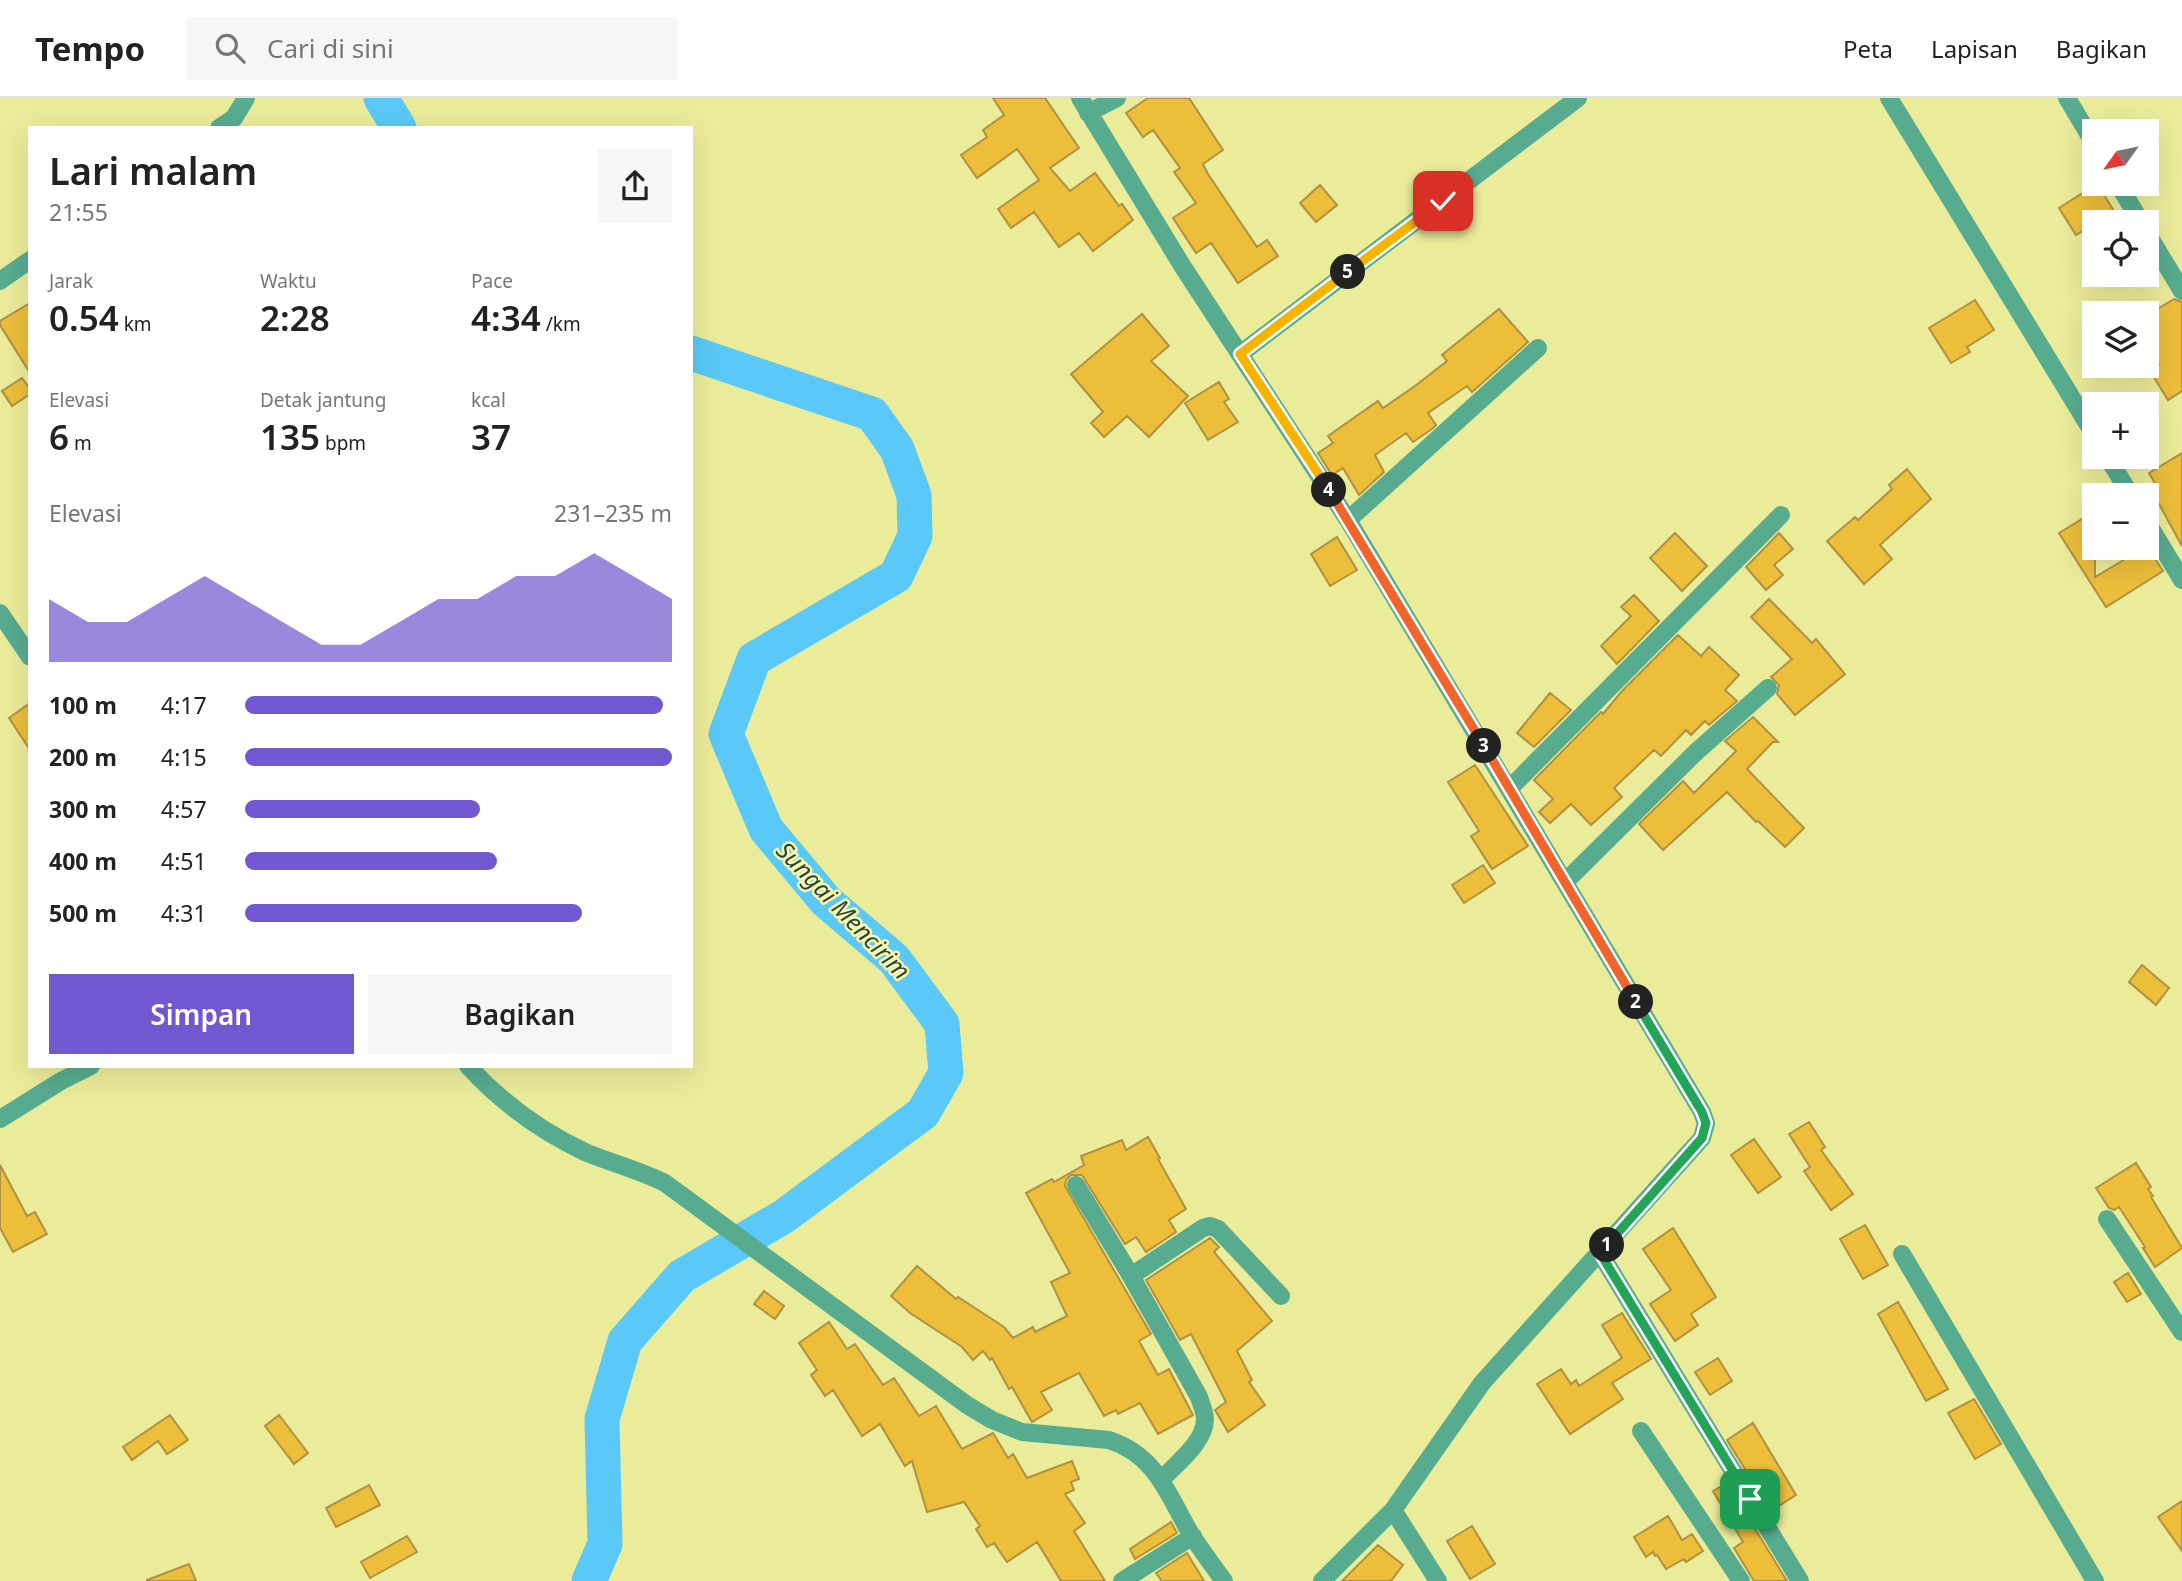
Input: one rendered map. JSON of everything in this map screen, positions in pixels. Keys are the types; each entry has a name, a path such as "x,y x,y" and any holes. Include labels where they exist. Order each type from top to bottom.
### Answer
{"street":[{"path":"222,126 234,118 246,98"},
{"path":"1117,98 1084,105 1183,267 1348,520 1702,1112 1706,1123 1702,1138 1482,1383 1393,1510 1322,1581"},
{"path":"1240,354 1578,98"},
{"path":"1889,98 2082,415"},
{"path":"2067,98 2082,123"},
{"path":"2159,253 2182,291"},
{"path":"0,281 28,261"},
{"path":"1348,520 1538,348"},
{"path":"1509,789 1781,515"},
{"path":"2159,542 2182,580"},
{"path":"0,612 28,654"},
{"path":"1565,882 1695,753 1768,688"},
{"path":"0,1119 87,1068"},
{"path":"470,1068 519,1113 550,1134 586,1152 665,1182 793,1279 967,1405 992,1420 1022,1432 1109,1440 1140,1454 1162,1479 1193,1536 1224,1581"},
{"path":"1076,1185 1199,1396 1205,1417 1203,1431 1162,1479"},
{"path":"2108,1219 2182,1332"},
{"path":"1131,1276 1210,1226 1217,1229 1282,1296"},
{"path":"1600,1253 1800,1581"},
{"path":"1902,1254 2095,1581"},
{"path":"1641,1431 1741,1581"},
{"path":"1393,1510 1438,1581"},
{"path":"1122,1581 1193,1536"}],"building":[{"path":"993,98 1045,98 1079,148 1050,168 1070,191 1095,173 1133,220 1093,251 1079,233 1059,247 1034,212 1011,228 998,209 1039,180 1017,149 977,178 961,155 987,137 983,130 1004,115"},
{"path":"1148,98 1189,98 1223,150 1203,164 1208,174 1257,247 1267,240 1278,256 1238,283 1211,243 1196,253 1173,218 1196,203 1174,172 1180,168 1153,130 1143,137 1126,113"},
{"path":"1320,185 1337,205 1316,222 1300,203"},
{"path":"2082,193 2082,196 2105,196 2113,210 2082,210 2082,231 2076,235 2059,208"},
{"path":"2174,299 2182,302 2182,391 2168,400 2154,378 2159,378 2159,308"},
{"path":"1975,300 1994,330 1967,347 1970,352 1951,363 1929,328"},
{"path":"28,304 28,370 0,325 0,321"},
{"path":"1499,309 1528,342 1472,392 1467,386 1428,413 1436,425 1432,429 1413,442 1406,433 1375,455 1384,472 1359,495 1343,468 1332,475 1318,453 1333,443 1328,436 1378,401 1383,408 1415,386 1447,361 1442,355"},
{"path":"1142,314 1169,346 1151,361 1188,396 1149,437 1127,416 1104,437 1091,423 1103,412 1071,374"},
{"path":"22,378 28,386 28,395 12,406 2,391"},
{"path":"1219,382 1229,399 1224,402 1238,422 1208,440 1185,403"},
{"path":"2182,453 2182,546 2159,504 2159,483 2155,483 2149,473"},
{"path":"1907,469 1931,499 1880,545 1892,559 1864,584 1827,541 1855,517 1858,520 1892,489 1889,485"},
{"path":"2082,519 2082,560 2095,560 2095,577 2124,560 2156,560 2163,571 2106,607 2059,533"},
{"path":"1675,533 1707,566 1682,591 1650,558"},
{"path":"1779,533 1793,549 1774,565 1783,575 1766,590 1746,567"},
{"path":"1337,537 1357,570 1330,586 1311,554"},
{"path":"1634,595 1659,621 1617,664 1601,646 1631,616 1621,607"},
{"path":"1769,599 1812,643 1816,639 1845,674 1795,715 1777,694 1779,685 1771,677 1792,659 1751,617"},
{"path":"1678,635 1701,656 1709,647 1739,675 1725,690 1737,701 1709,725 1705,721 1691,735 1686,730 1661,756 1654,750 1614,788 1622,797 1591,825 1571,804 1550,823 1539,812 1553,799 1534,780 1601,712 1603,714"},
{"path":"1550,693 1571,710 1534,747 1517,733"},
{"path":"28,704 28,747 9,718"},
{"path":"1753,717 1778,742 1773,742 1747,769 1804,828 1785,847 1727,792 1663,850 1639,824 1683,781 1694,793 1736,751 1725,741"},
{"path":"1475,765 1528,846 1492,869 1471,836 1479,831 1448,782"},
{"path":"1483,865 1495,883 1464,903 1452,885"},
{"path":"2142,965 2169,988 2156,1005 2129,982"},
{"path":"1809,1122 1825,1147 1821,1150 1853,1194 1831,1210 1804,1171 1810,1167 1789,1134"},
{"path":"1148,1137 1186,1209 1169,1220 1176,1232 1146,1252 1136,1237 1125,1244 1082,1175 1071,1175 1065,1186 1151,1334 1139,1341 1158,1375 1169,1369 1193,1415 1158,1434 1140,1403 1118,1414 1116,1410 1104,1416 1079,1373 1041,1392 1052,1410 1032,1422 992,1358 990,1360 983,1351 973,1360 962,1347 910,1313 891,1296 917,1266 956,1299 958,1297 1004,1327 1013,1338 1033,1327 1035,1332 1067,1316 1051,1282 1070,1273 1026,1193 1052,1179 1054,1182 1084,1165 1081,1156 1122,1140 1126,1150"},
{"path":"1754,1139 1781,1177 1758,1193 1731,1155"},
{"path":"2136,1163 2151,1187 2148,1189 2153,1196 2151,1197 2182,1248 2155,1267 2119,1207 2114,1210 2109,1208 2096,1188"},
{"path":"0,1165 27,1216 35,1212 47,1234 13,1252 0,1228"},
{"path":"1865,1225 1888,1265 1863,1279 1840,1239"},
{"path":"1673,1228 1716,1297 1691,1314 1698,1325 1675,1341 1650,1304 1671,1290 1643,1249"},
{"path":"1210,1238 1219,1247 1214,1252 1272,1321 1237,1351 1252,1380 1249,1382 1265,1405 1228,1432 1215,1410 1226,1402 1191,1334 1180,1340 1146,1280"},
{"path":"2128,1273 2141,1294 2127,1302 2114,1282"},
{"path":"764,1291 784,1306 775,1319 754,1304"},
{"path":"1898,1302 1948,1389 1926,1401 1878,1314"},
{"path":"1622,1313 1651,1359 1612,1383 1623,1399 1570,1434 1537,1384 1561,1369 1571,1384 1576,1380 1579,1386 1622,1358 1602,1325"},
{"path":"829,1322 847,1349 855,1344 883,1385 894,1378 919,1416 936,1406 962,1449 993,1433 1008,1458 1013,1454 1027,1478 1072,1461 1079,1479 1071,1482 1074,1490 1065,1494 1085,1523 1074,1531 1105,1581 1061,1581 1037,1542 1007,1562 994,1543 987,1547 976,1529 980,1526 964,1502 927,1512 912,1461 905,1466 880,1424 862,1436 833,1390 825,1396 811,1375 817,1370 799,1343"},
{"path":"1718,1358 1732,1381 1710,1395 1695,1372"},
{"path":"1974,1399 2001,1444 1975,1459 1948,1413"},
{"path":"170,1415 188,1440 167,1454 158,1441 132,1460 123,1447"},
{"path":"279,1415 308,1453 294,1464 265,1426"},
{"path":"1753,1423 1796,1495 1771,1511 1727,1440"},
{"path":"1727,1483 1787,1581 1754,1581 1734,1548 1743,1542 1713,1491"},
{"path":"369,1485 380,1505 336,1527 326,1508"},
{"path":"2182,1501 2182,1551 2158,1517"},
{"path":"1668,1516 1682,1540 1692,1534 1703,1551 1686,1562 1684,1559 1666,1569 1653,1552 1646,1557 1634,1537"},
{"path":"1171,1522 1177,1533 1135,1559 1130,1549"},
{"path":"1472,1526 1495,1564 1470,1579 1447,1541"},
{"path":"407,1536 417,1552 370,1578 361,1562"},
{"path":"1378,1545 1403,1565 1391,1581 1342,1581"},
{"path":"1187,1553 1204,1581 1162,1581 1156,1573"},
{"path":"189,1564 196,1581 147,1581 147,1580"}],"waterway":[{"name":"Sungai Mencirim","path":"381,98 398,126"},
{"name":"Sungai Mencirim","path":"589,1581 605,1544 602,1419 625,1341 682,1276 783,1217 923,1113 946,1073 942,1024 894,959 826,901 766,829 726,734 754,659 896,576 915,536 914,495 897,449 872,414 693,354"}],"route":[{"path":"1443,201 1240,354 1348,520 1702,1112 1706,1123 1702,1138 1600,1253 1750,1499"}]}
